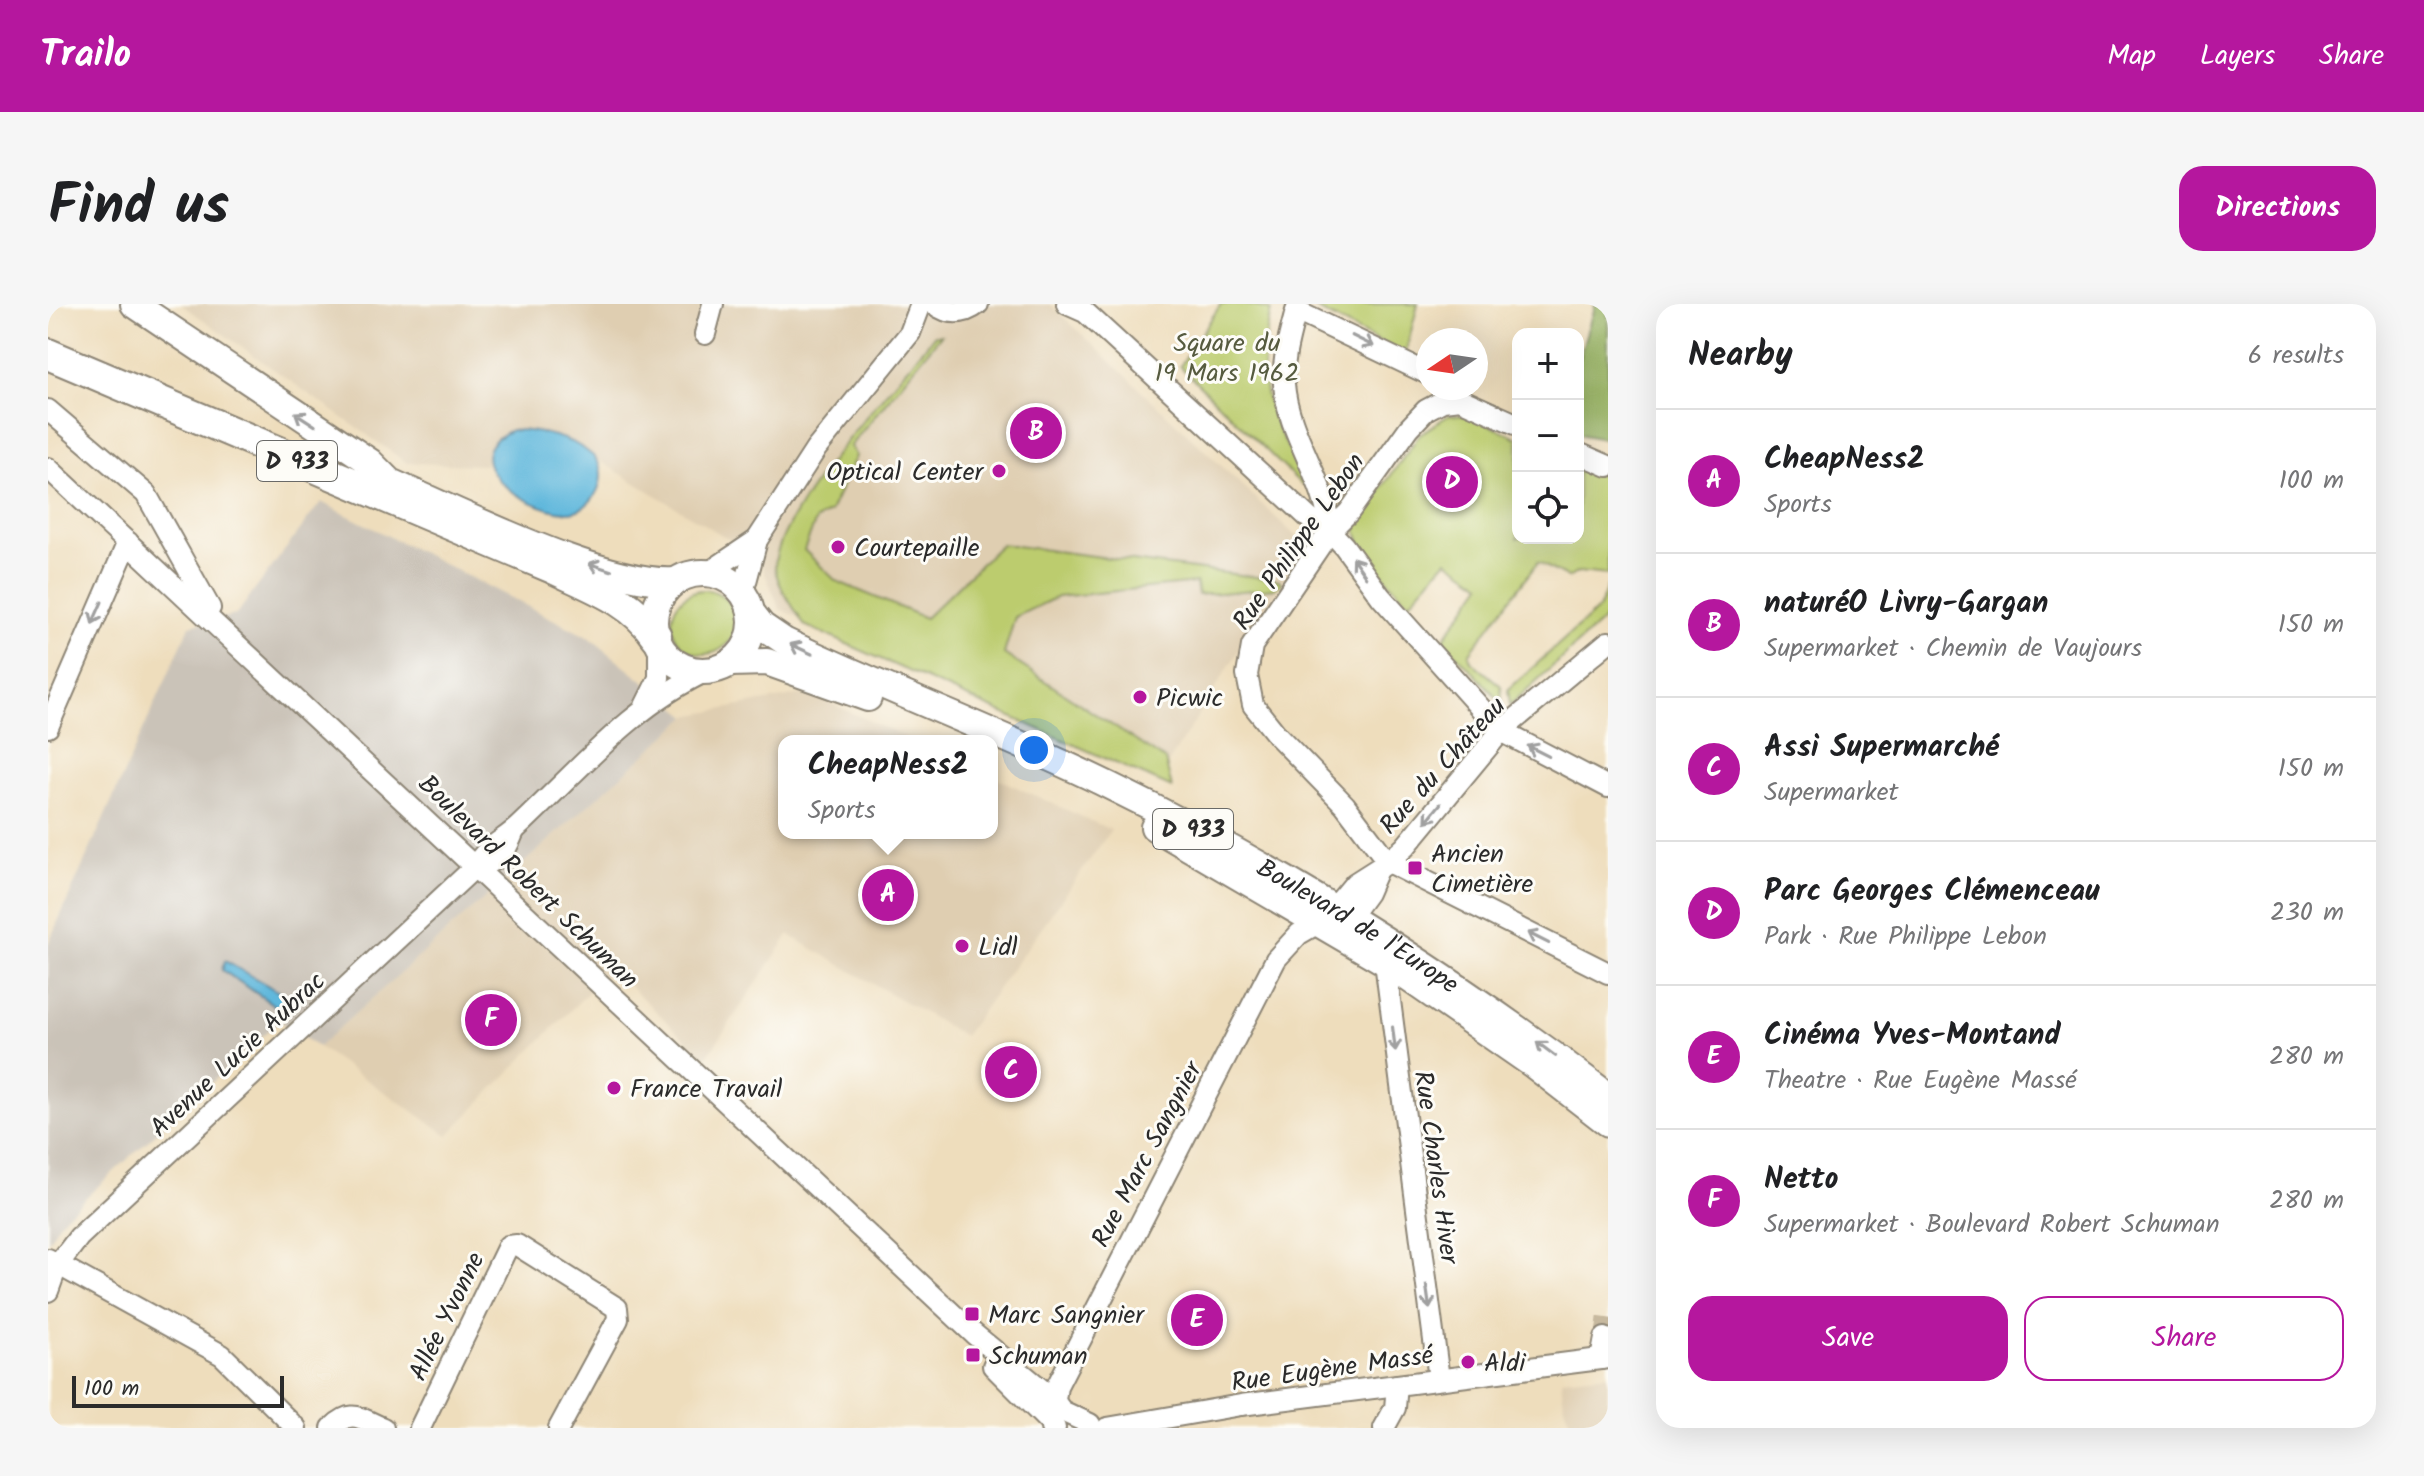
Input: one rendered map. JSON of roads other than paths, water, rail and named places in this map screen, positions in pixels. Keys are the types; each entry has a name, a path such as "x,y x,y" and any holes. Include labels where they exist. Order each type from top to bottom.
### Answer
{"highway":[{"name":"D 933","path":"48,338 390,482"},
{"name":"D 933","path":"48,354 553,568 617,599 645,619 657,639"}],"main road":[{"path":"134,304 370,462 390,482"},
{"name":"D 933","path":"390,482 559,553 633,578 676,581"},
{"path":"720,667 749,641 747,603 734,583 708,573 691,574 676,581 657,605 657,639 679,664 720,667 767,662 959,735"},
{"name":"Boulevard de l'Europe","path":"747,603 762,626 784,641 996,735"},
{"name":"Boulevard de l'Europe","path":"998,736 1107,784 1542,1045 1608,1096"},
{"name":"Boulevard de l'Europe","path":"998,752 1330,919 1385,962 1532,1064 1608,1123"}],"street":[{"path":"705,334 713,304"},
{"path":"910,333 921,304"},
{"path":"708,573 757,540 816,449 910,333 941,308 960,313 978,304"},
{"path":"1067,304 1085,312 1310,519 1330,531 1381,597 1501,731 1608,787"},
{"path":"1330,531 1328,504 1291,416 1284,384 1288,338 1296,311 1416,368"},
{"name":"Rue Philippe Lebon","path":"1383,866 1345,805 1277,735 1253,705 1247,675 1252,646 1330,531 1349,512 1409,428 1435,400"},
{"path":"1462,400 1512,422"},
{"path":"48,410 146,494 221,626"},
{"path":"1584,456 1608,466"},
{"name":"Boulevard Robert Schuman","path":"48,468 221,626 978,1341 1052,1398"},
{"path":"48,727 136,549 157,542 162,520"},
{"path":"747,603 757,540"},
{"name":"Avenue Lucie Aubrac","path":"645,707 659,678 657,639"},
{"name":"Rue du Château","path":"1383,866 1405,847 1501,731 1608,642"},
{"name":"Avenue Lucie Aubrac","path":"48,1291 53,1263 79,1237 476,866 494,863 507,850 514,831 645,707 720,667"},
{"path":"1330,919 1367,893 1383,866 1608,973"},
{"name":"Rue Marc Sangnier","path":"1052,1427 1052,1398 1276,959 1299,934 1330,919"},
{"name":"Rue Charles Hiver","path":"1385,962 1439,1379"},
{"name":"Allée Yvonne","path":"420,1428 508,1246 517,1245 617,1308 618,1319 559,1428"},
{"path":"53,1263 222,1355 296,1428"},
{"name":"Boulevard Robert Schuman","path":"978,1341 1052,1427"},
{"name":"Rue Eugène Massé","path":"1052,1427 1103,1426 1439,1379 1605,1352"},
{"path":"1384,1428 1395,1408 1397,1385"},
{"path":"1052,1398 1062,1411 1103,1426"},
{"path":"332,1428 345,1416 352,1415 383,1428"}],"water":[{"path":"511,430 554,436 592,455 601,472 597,491 591,500 575,511 550,509 532,503 500,482 490,469 487,455 493,442"},
{"path":"225,961 286,996 286,1004 280,1009 222,970"}],"tunnel":[{"path":"1605,1338 1608,1315"}],"place":[{"name":"naturéO Livry-Gargan","path":"1036,433"},
{"name":"Optical Center","path":"999,471"},
{"name":"Parc Georges Clémenceau","path":"1452,482"},
{"name":"Courtepaille","path":"838,547"},
{"name":"Picwic","path":"1140,697"},
{"name":"Ancien Cimetière","path":"1415,868"},
{"name":"CheapNess2","path":"888,895"},
{"name":"Lidl","path":"962,946"},
{"name":"Netto","path":"491,1020"},
{"name":"Assi Supermarché","path":"1011,1072"},
{"name":"France Travail","path":"614,1088"},
{"name":"Marc Sangnier","path":"972,1314"},
{"name":"Cinéma Yves-Montand","path":"1197,1320"},
{"name":"Schuman","path":"973,1355"},
{"name":"Aldi","path":"1468,1362"}],"park label":[{"name":"Square du 19 Mars 1962","path":"1227,357"}]}
